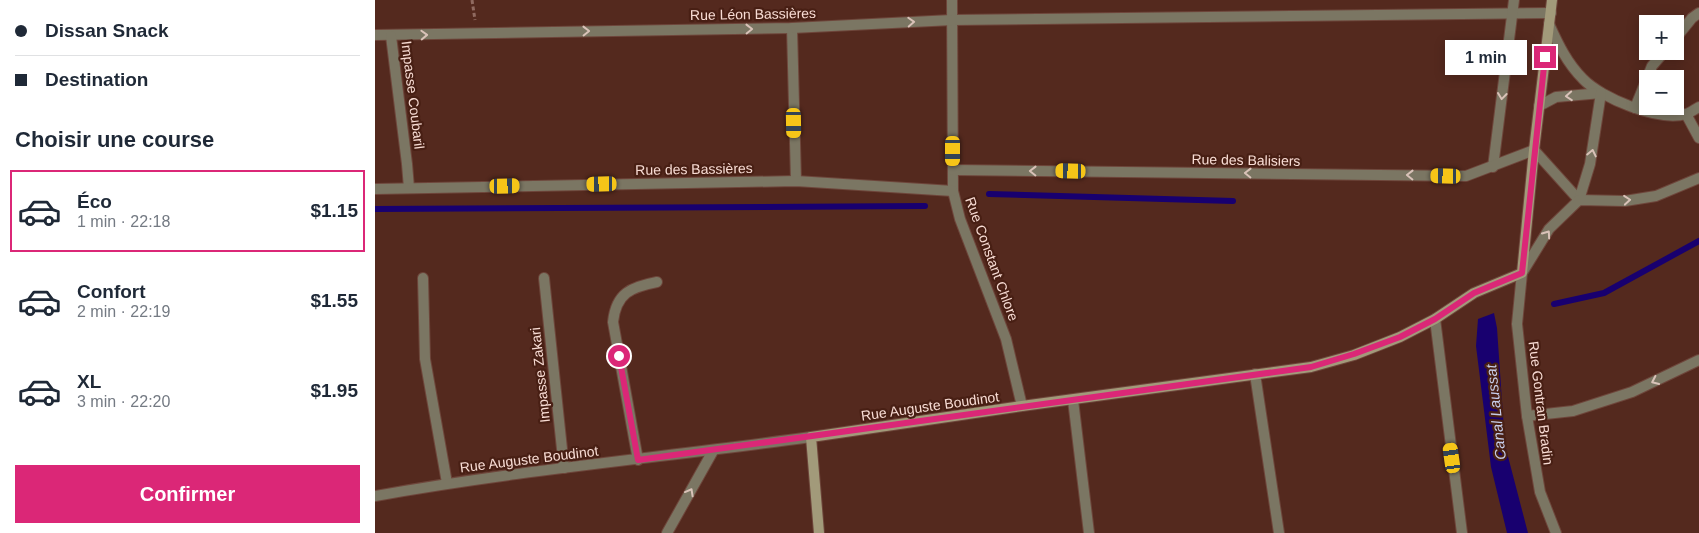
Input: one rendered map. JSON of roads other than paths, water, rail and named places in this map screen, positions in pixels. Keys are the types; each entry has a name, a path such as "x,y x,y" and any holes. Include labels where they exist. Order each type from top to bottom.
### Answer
{"street":[{"name":"Rue Constant Chlore","path":"952,0 953,191 960,219 1006,339 1022,406"},
{"path":"1493,167 1514,0"},
{"path":"1522,273 1534,150 1552,0"},
{"name":"Rue Léon Bassières","path":"375,35 791,28 951,20 1512,13 1550,18"},
{"path":"1684,28 1699,13"},
{"path":"1550,18 1565,57 1583,80 1601,93 1635,108 1661,115 1686,114 1699,107"},
{"path":"791,28 796,181"},
{"name":"Impasse Coubaril","path":"391,36 409,188"},
{"path":"1635,108 1652,66 1657,60"},
{"path":"1539,106 1556,96 1601,93"},
{"path":"1522,273 1549,229 1579,200 1589,164 1601,93"},
{"path":"1686,114 1699,138"},
{"path":"1534,150 1579,200 1625,201 1656,196 1699,178"},
{"name":"Rue des Balisiers","path":"953,170 1466,176 1534,150"},
{"name":"Rue des Bassières","path":"375,189 796,181 953,191"},
{"name":"Rue Auguste Boudinot","path":"375,496 447,483 713,451 1022,406 1311,367 1400,337 1435,319 1474,293 1522,273"},
{"name":"Rue Gontran Bradin","path":"1522,273 1517,324 1527,416 1540,492 1556,533"},
{"path":"423,278 425,359 447,483"},
{"name":"Impasse Zakari","path":"544,278 564,468"},
{"path":"638,460 613,322 614,312 620,300 631,290 638,286 657,282"},
{"path":"1435,319 1462,533"},
{"path":"1527,416 1573,411 1632,392 1699,360"},
{"path":"1255,374 1279,533"},
{"path":"1073,400 1089,533"},
{"path":"811,437 819,533"},
{"path":"667,533 713,451"}],"water":[{"name":"Canal Laussat","path":"1494,313 1497,328 1505,445 1528,533 1507,533 1491,467 1476,346 1478,319"}],"waterway":[{"path":"989,194 1233,201"},
{"path":"375,209 925,206"},
{"path":"1554,304 1604,293 1699,241"}]}
